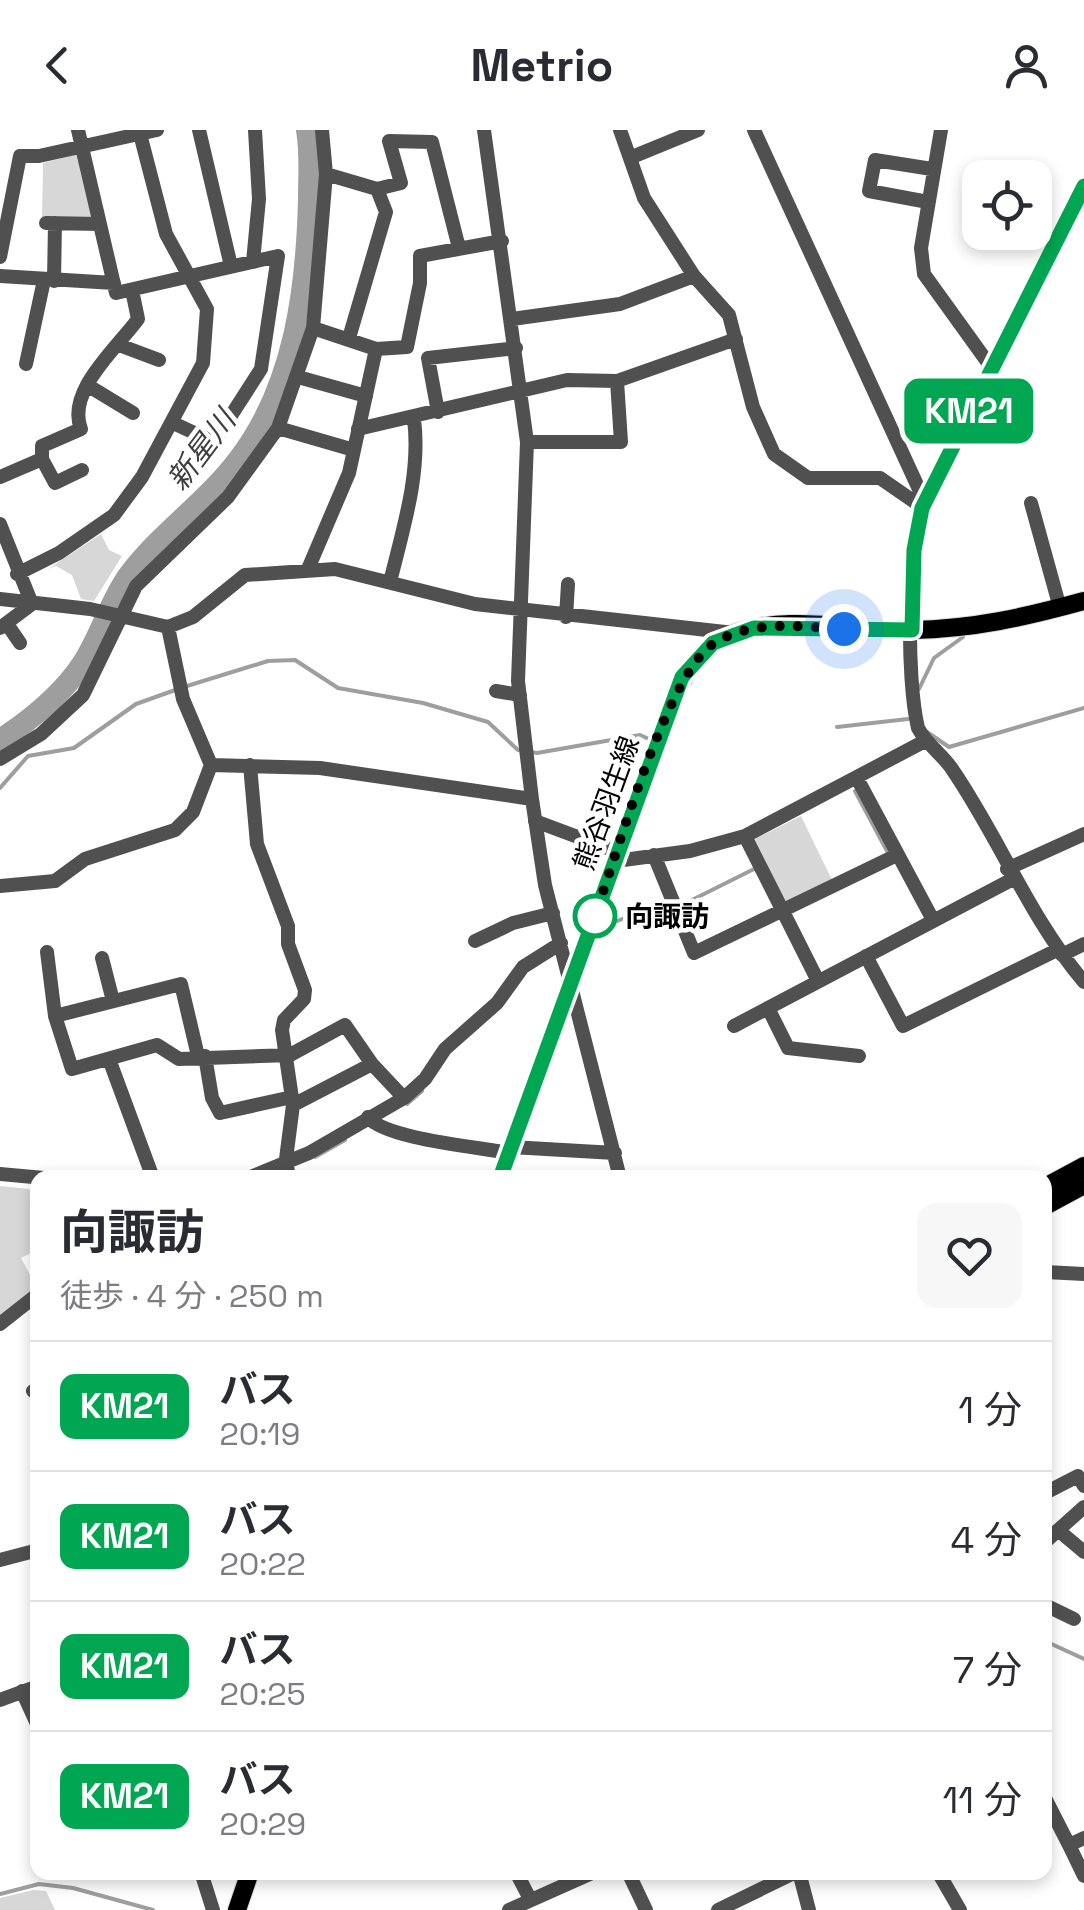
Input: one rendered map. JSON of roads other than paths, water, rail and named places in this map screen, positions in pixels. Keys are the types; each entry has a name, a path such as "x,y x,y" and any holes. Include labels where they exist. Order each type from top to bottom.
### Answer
{"main road":[{"name":"熊谷羽生線","path":"503,1170 682,677 713,643 734,633 772,626 912,630 1006,623 1084,601"},
{"path":"1052,1183 1084,1166"},
{"path":"1052,1202 1084,1185"},
{"path":"237,1910 247,1880"}],"street":[{"path":"78,130 116,293 278,256 261,368 214,442 173,423"},
{"path":"0,258 20,156 157,130"},
{"path":"199,130 231,266"},
{"path":"253,262 259,199 255,130"},
{"path":"0,759 41,734 83,695 122,616 153,566 228,497 278,428 314,328 326,174 322,130"},
{"path":"484,130 527,442 520,696 532,799 553,913 619,1170"},
{"path":"620,130 644,198 694,276 718,298 736,339 753,407 774,454 808,478 880,478 923,504"},
{"path":"632,156 672,134 698,130"},
{"path":"754,130 923,504"},
{"path":"941,130 922,248 924,274 992,367"},
{"path":"17,574 59,554 114,515 173,423 203,363 209,331 207,308 166,234 139,132"},
{"path":"326,174 377,189 401,183 389,140 432,142 459,248"},
{"path":"928,202 869,191 875,160 932,169"},
{"path":"1084,186 923,504 914,550 912,630 914,710 925,741 951,767 1010,874 1059,952 1084,982"},
{"path":"349,338 386,212 377,189"},
{"path":"26,364 49,281 50,223 100,224"},
{"path":"314,328 376,348 406,347 420,284 420,256 502,241"},
{"path":"0,276 114,283"},
{"path":"512,319 620,304 694,276"},
{"path":"82,470 55,483 42,459 42,446 81,429 76,418 78,400 138,319 132,290"},
{"path":"358,429 566,380 617,381 736,339"},
{"path":"119,345 159,360"},
{"path":"308,569 349,473 376,348"},
{"path":"438,412 428,358 516,348"},
{"path":"298,377 366,396"},
{"path":"527,442 621,442 617,381"},
{"path":"87,385 133,413"},
{"path":"390,582 407,512 416,440 414,418"},
{"path":"278,428 354,450"},
{"path":"0,476 42,459"},
{"path":"1031,503 1060,608"},
{"path":"0,527 32,604"},
{"path":"0,599 90,609 168,627 193,617 245,574 335,568 523,612 718,628 734,633"},
{"path":"566,617 568,584"},
{"path":"20,643 3,626 32,604"},
{"path":"0,886 55,881 85,859 175,830 192,812 211,765 183,699 168,627"},
{"path":"496,690 520,696"},
{"path":"535,820 617,856 654,856 745,836 858,780 925,741"},
{"path":"211,765 320,768 532,799"},
{"path":"250,765 258,844 288,926 288,944 304,990 304,999 284,1020 283,1054 293,1101 288,1170"},
{"path":"858,780 934,920"},
{"path":"734,1026 934,920 1084,834"},
{"path":"745,836 818,981"},
{"path":"654,856 694,953 897,855"},
{"path":"475,941 513,922 553,913"},
{"path":"264,1170 309,1153 404,1098 425,1080 446,1049 498,1004 523,967 562,942"},
{"path":"866,956 903,1026 1059,952 1084,944"},
{"path":"47,952 54,1016 72,1069 157,1045 178,1059 290,1055 345,1025 372,1064 404,1098"},
{"path":"102,958 112,1001"},
{"path":"54,1016 181,984 212,1098 220,1113 293,1101 372,1064"},
{"path":"768,1008 788,1048 859,1056"},
{"path":"109,1059 150,1170"},
{"path":"368,1117 374,1125 394,1131 510,1150 616,1154"},
{"path":"0,1174 30,1177"},
{"path":"1052,1272 1084,1274"},
{"path":"0,1324 30,1302"},
{"path":"1052,1489 1078,1476 1084,1486"},
{"path":"1052,1536 1084,1507"},
{"path":"1058,1530 1084,1552"},
{"path":"0,1560 30,1552"},
{"path":"1052,1608 1074,1619"},
{"path":"0,1700 30,1688"},
{"path":"22,1691 30,1708"},
{"path":"1052,1812 1084,1876"},
{"path":"1069,1845 1084,1838"},
{"path":"204,1880 213,1910"},
{"path":"520,1880 528,1896"},
{"path":"509,1910 528,1896 570,1880"},
{"path":"632,1880 646,1910"},
{"path":"724,1909 782,1880"},
{"path":"800,1880 808,1910"},
{"path":"943,1880 960,1910"}],"waterway":[{"name":"新星川","path":"0,740 66,686 83,663 129,575 226,475 258,431 285,368 301,301 309,198 307,130"},
{"path":"919,689 934,658 963,637"},
{"path":"187,686 268,661 295,660 338,688 423,703 488,722 518,750 537,753 640,735 651,740"},
{"path":"0,788 28,756 74,748 136,704 178,689"},
{"path":"927,732 949,747 1084,708"},
{"path":"837,727 908,719"},
{"path":"855,791 887,851"},
{"path":"686,903 758,867"},
{"path":"597,929 665,902"},
{"path":"407,1104 422,1091"},
{"path":"315,1157 345,1140"},
{"path":"1052,1644 1084,1659"},
{"path":"0,1894 39,1884 73,1888 153,1910"}],"place":[{"name":"向諏訪","path":"595,916"}]}
